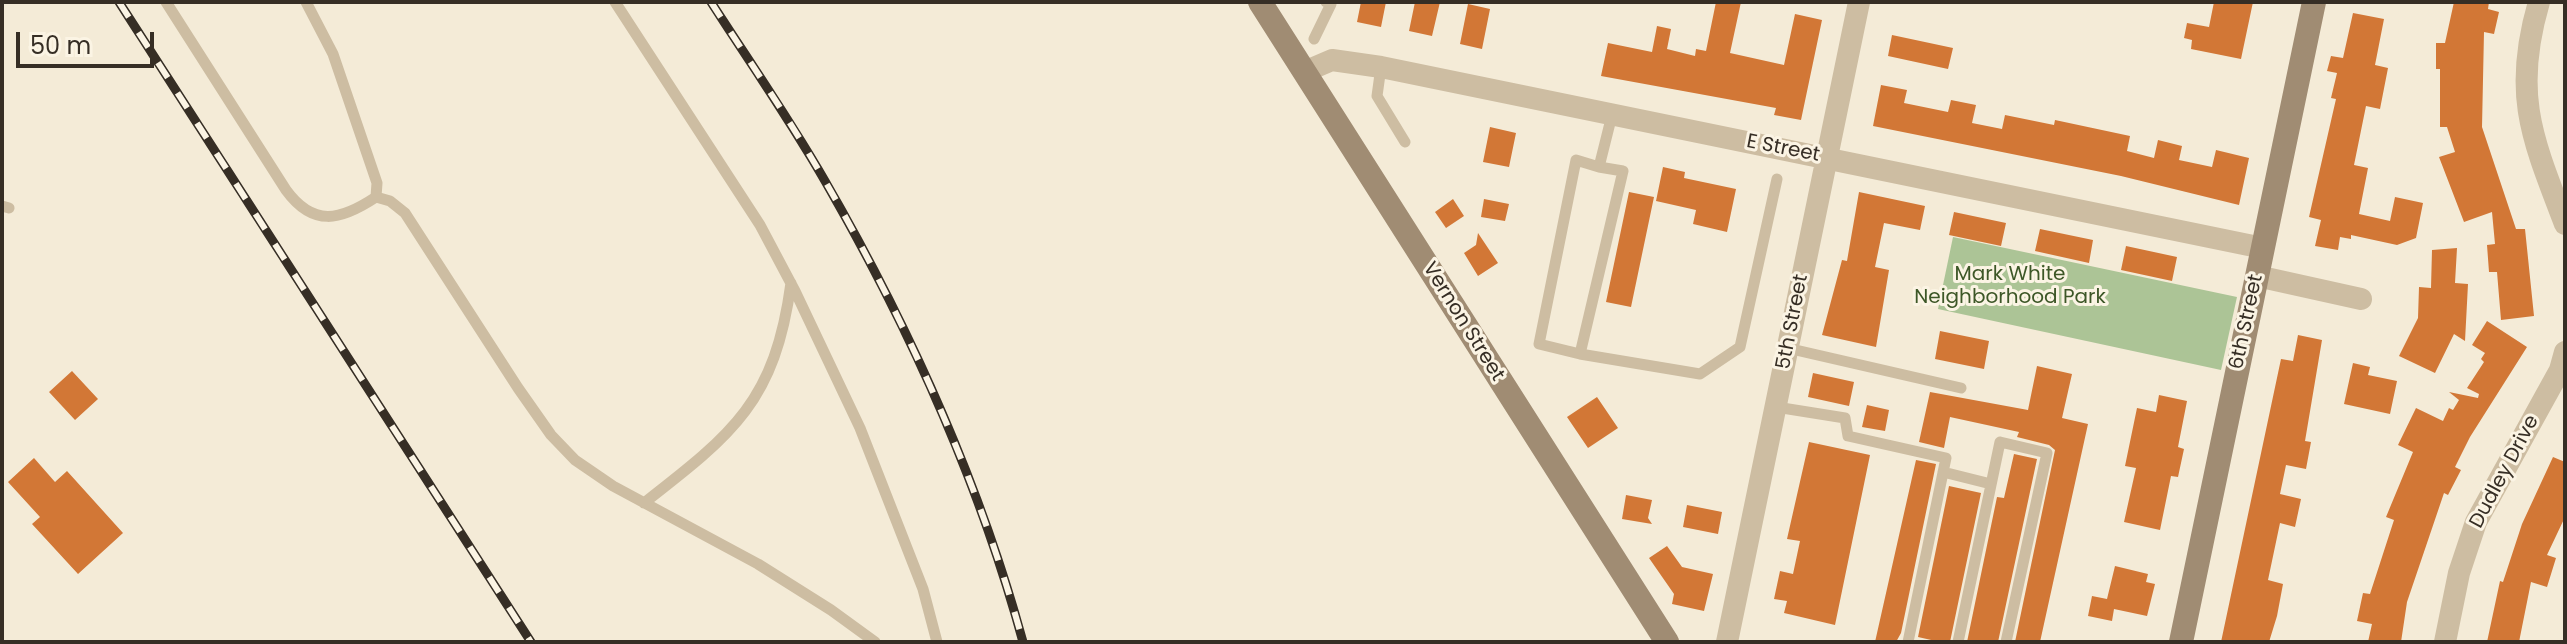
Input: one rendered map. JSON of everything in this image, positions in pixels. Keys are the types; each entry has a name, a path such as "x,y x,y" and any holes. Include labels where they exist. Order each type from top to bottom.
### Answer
{"main road":[{"name":"Vernon Street","path":"1260,2 1667,642"},
{"name":"6th Street","path":"2181,642 2314,2"}],"street":[{"name":"5th Street","path":"1727,642 1859,2"},
{"path":"2539,2 2527,42 2525,68 2529,122 2565,224"},
{"name":"E Street","path":"1304,72 1332,60 1381,67 2263,248"},
{"path":"2257,276 2361,299"},
{"name":"Dudley Drive","path":"2445,642 2459,573 2476,522 2560,370 2565,352"}],"lane":[{"path":"166,2 297,205 312,216 327,218 376,197 390,201 405,213 551,435 575,460 644,503 758,564 875,642"},
{"path":"306,2 333,54 377,183 376,197"},
{"path":"615,2 760,225 791,282 860,428 923,589 937,642"},
{"path":"1314,39 1331,4 1326,2"},
{"path":"1381,67 1377,96 1405,142"},
{"path":"1599,167 1612,115"},
{"path":"1580,354 1623,171 1576,160 1539,344 1580,354 1700,374 1740,347 1777,179"},
{"path":"644,503 718,443 748,408 780,345 791,282"},
{"path":"1787,348 1961,388"},
{"path":"1776,407 1845,418 1848,436 1946,458 1908,642"},
{"path":"1958,642 2000,442 2047,453 2006,642"},
{"path":"1943,472 1991,484"}],"green space":[{"name":"Mark White Neighborhood Park","path":"1953,237 2237,297 2221,370 1938,309"}],"building":[{"path":"1361,2 1386,2 1381,27 1357,22"},
{"path":"1415,2 1440,2 1432,36 1409,31"},
{"path":"1716,2 1741,2 1730,53 1784,65 1795,14 1822,20 1801,120 1774,115 1776,108 1601,76 1608,43 1652,52 1657,26 1671,29 1667,49 1695,56 1696,49 1706,51"},
{"path":"2214,2 2253,2 2241,59 2191,49 2192,40 2184,38 2187,23 2209,27"},
{"path":"2454,2 2489,2 2488,9 2499,12 2494,34 2484,32 2482,127 2516,229 2525,229 2534,316 2501,320 2497,272 2489,272 2487,245 2495,244 2492,212 2464,222 2439,157 2455,152 2447,127 2440,127 2440,69 2436,69 2436,43 2445,43"},
{"path":"1468,4 1490,9 1482,49 1460,44"},
{"path":"2353,13 2384,19 2375,65 2388,68 2380,109 2366,106 2354,165 2368,168 2359,214 2390,221 2395,197 2423,203 2416,238 2397,245 2351,235 2351,239 2340,237 2338,250 2315,246 2321,220 2309,217 2336,99 2331,98 2337,73 2327,71 2331,56 2343,58"},
{"path":"1892,35 1953,48 1948,69 1888,56"},
{"path":"1881,85 1907,90 1904,103 1948,112 1951,100 1976,105 1972,123 2002,129 2005,115 2054,125 2055,120 2130,136 2127,151 2154,158 2158,140 2182,146 2179,160 2212,167 2216,150 2249,158 2239,205 2121,176 1873,126"},
{"path":"1490,127 1516,133 1509,167 1483,162"},
{"path":"1663,167 1685,172 1684,178 1736,189 1727,232 1693,224 1696,210 1656,201"},
{"path":"1629,192 1654,197 1631,307 1606,302"},
{"path":"1859,192 1925,206 1920,230 1884,223 1875,267 1889,270 1876,347 1822,335 1842,260 1847,261"},
{"path":"1453,199 1464,216 1446,228 1435,212"},
{"path":"1484,199 1509,204 1505,221 1481,217"},
{"path":"1954,212 2006,223 2001,246 1949,235"},
{"path":"2040,229 2093,240 2089,263 2035,251"},
{"path":"1478,233 1498,263 1478,276 1464,253 1476,245"},
{"path":"2126,246 2177,257 2172,281 2121,270"},
{"path":"2457,248 2455,283 2468,284 2465,341 2454,334 2435,373 2399,356 2418,318 2419,287 2431,288 2432,250"},
{"path":"2487,321 2527,347 2470,437 2455,467 2461,470 2448,495 2444,493 2407,602 2401,642 2368,642 2372,624 2357,621 2363,593 2370,594 2394,520 2386,517 2413,452 2398,445 2416,408 2443,421 2449,408 2453,410 2459,400 2449,392 2478,398 2479,394 2467,388 2484,362 2481,359 2485,353 2472,345"},
{"path":"1940,331 1989,341 1984,369 1935,359"},
{"path":"2298,335 2322,340 2305,441 2311,442 2306,469 2286,465 2280,494 2301,499 2295,527 2280,523 2268,580 2283,584 2277,616 2269,642 2221,642 2281,359 2293,361"},
{"path":"2353,363 2370,367 2368,375 2397,381 2390,414 2344,404"},
{"path":"2037,366 2072,374 2062,418 2088,424 2040,642 2015,642 2055,450 2049,445 2017,437 2019,432 1950,417 1944,448 1919,442 1930,392 2028,410"},
{"path":"72,371 98,399 75,420 49,392"},
{"path":"1813,373 1854,382 1849,406 1808,397"},
{"path":"2159,395 2187,401 2178,447 2184,449 2178,477 2171,476 2160,530 2124,522 2136,468 2125,466 2137,408 2156,412"},
{"path":"1597,397 1618,428 1588,448 1567,417"},
{"path":"1867,405 1889,410 1885,431 1862,427"},
{"path":"1809,442 1870,455 1835,625 1784,613 1787,601 1774,599 1780,571 1793,574 1800,541 1787,539"},
{"path":"2014,454 2037,459 1998,642 1967,642 1997,497 2004,498"},
{"path":"2553,457 2565,462 2565,517 2547,555 2556,558 2547,587 2531,582 2519,642 2487,642 2500,581 2503,582 2522,524"},
{"path":"34,458 55,482 67,471 123,533 78,574 32,524 40,517 8,482"},
{"path":"1916,460 1936,464 1901,633 1896,642 1875,642"},
{"path":"1949,486 1981,493 1950,642 1940,642 1918,637"},
{"path":"1626,495 1652,500 1648,518 1652,524 1622,519"},
{"path":"1687,505 1722,512 1718,534 1683,527"},
{"path":"1667,546 1682,567 1713,574 1704,611 1672,604 1674,594 1649,558"},
{"path":"2115,566 2148,574 2146,582 2155,584 2147,616 2114,609 2112,621 2088,616 2092,596 2107,599"}],"railway":[{"path":"119,2 531,642"},
{"path":"711,2 825,181 913,348 963,463 1023,642"}]}
